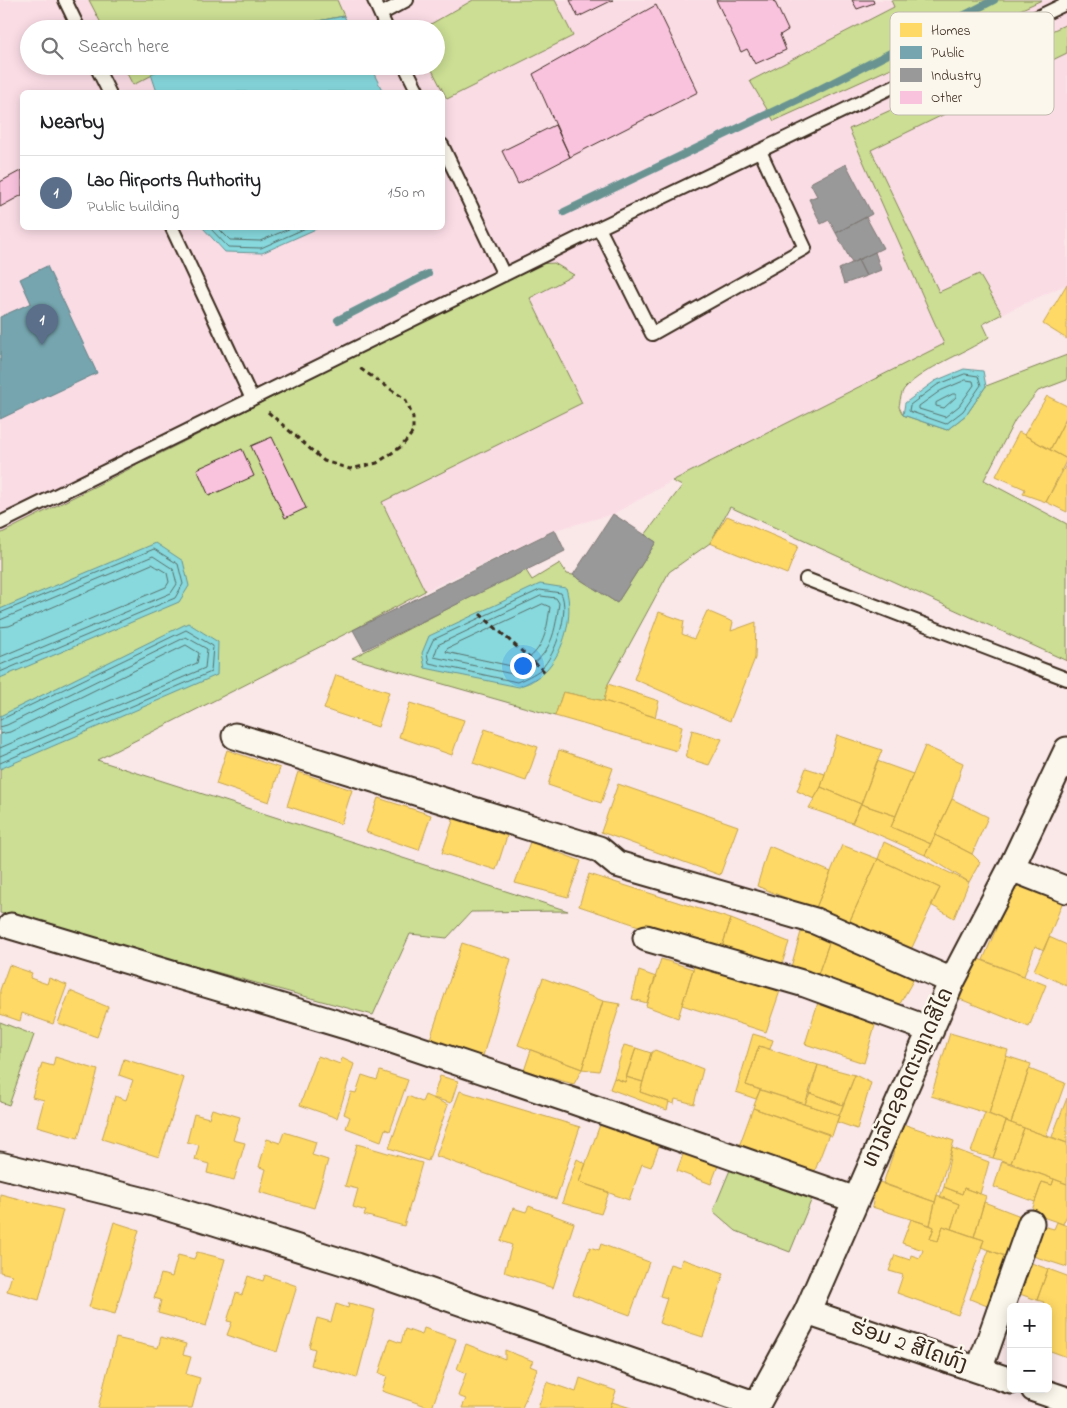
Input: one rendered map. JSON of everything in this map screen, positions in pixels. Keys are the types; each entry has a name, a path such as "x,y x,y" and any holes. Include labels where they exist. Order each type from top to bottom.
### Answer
{"street":[{"path":"234,736 599,849 617,864 815,921 952,981"},
{"name":"ທາງລັດຊອດຕະຫຼາດສີໄຄ","path":"756,1406 807,1312 952,981 1011,868 1067,750"},
{"path":"1011,868 1067,890"},
{"path":"12,926 386,1038 574,1101 856,1200"},
{"path":"646,938 805,984 931,1030"},
{"path":"0,1164 153,1203 356,1266 756,1406"},
{"path":"979,1370 1031,1223"},
{"name":"ຮ່ອມ 2 ສີໄຄທົ່ງ","path":"807,1312 1007,1380"},
{"path":"1046,1393 1067,1400"}],"lane":[{"path":"65,0 75,20"},
{"path":"374,0 383,20"},
{"path":"380,14 407,0"},
{"path":"1048,12 1067,3"},
{"path":"100,75 107,90"},
{"path":"410,75 417,90"},
{"path":"0,523 599,228 890,88"},
{"path":"445,151 504,275"},
{"path":"599,228 652,334 805,248 760,151"},
{"path":"173,230 252,399"},
{"path":"806,578 1067,679"}],"path":[{"path":"252,399 324,461 350,469 377,463 402,446 413,432 413,417 405,399 340,355"},
{"path":"480,614 545,672"}],"shaded area":[{"path":"0,0 1067,0 1067,284 1002,314 945,346 672,481 613,514 555,530 425,591 353,630 0,806"}],"green space":[{"path":"89,0 337,0 344,16 323,20 99,20"},
{"path":"473,0 555,0 573,36 447,99 445,90 442,90 435,75 445,75 445,20 438,20"},
{"path":"891,0 1042,0 1015,12 890,12 890,69 774,121 750,81 894,7"},
{"path":"1067,24 1067,53 1054,59 1054,30"},
{"path":"128,75 152,75 133,85"},
{"path":"890,110 890,115 943,115 871,150 939,292 979,274 1002,314 983,324 989,337 913,380 904,390 901,397 899,407 903,415 947,430 967,414 986,386 1067,355 1067,380 1038,391 1015,420 984,480 1067,524 1067,661 730,507 710,543 669,572 608,684 604,701 563,692 555,716 352,658 525,569 532,580 560,563 567,574 573,575 617,603 656,542 645,535 682,486 672,481 944,344 849,129"},
{"path":"554,263 574,275 530,298 582,403 382,502 425,591 353,630 97,760 568,911 471,912 447,938 410,934 373,1015 0,913 0,534 537,264"},
{"path":"0,1022 34,1035 9,1105 0,1102"},
{"path":"730,1170 813,1196 790,1252 736,1231 713,1211"}],"water":[{"path":"344,16 346,20 323,20"},
{"path":"151,75 374,75 382,90 156,90"},
{"path":"205,230 314,230 262,253 225,252"},
{"path":"964,369 983,371 986,386 967,414 947,430 903,415 905,403 935,381"},
{"path":"156,543 183,561 189,586 179,602 0,678 0,609"},
{"path":"540,584 566,588 569,610 563,643 552,663 540,676 519,687 425,668 422,653 429,636"},
{"path":"188,623 218,642 217,675 0,769 0,716"}],"building: Homes":[{"path":"1067,284 1067,339 1043,324"},
{"path":"1047,396 1067,406 1067,416 1050,450 1024,435"},
{"path":"1067,416 1067,459 1050,450"},
{"path":"1019,432 1067,459 1046,502 1023,494 1025,489 996,476"},
{"path":"1067,463 1067,512 1046,502"},
{"path":"727,516 798,546 787,574 710,543"},
{"path":"707,611 733,622 731,631 756,622 755,658 730,721 634,679 659,612 684,621 682,634 694,639"},
{"path":"336,675 389,692 378,727 324,709"},
{"path":"608,684 659,701 655,717 604,701"},
{"path":"563,692 604,701 682,726 677,751 555,716"},
{"path":"410,703 464,720 452,755 399,737"},
{"path":"485,729 538,747 526,781 473,763"},
{"path":"692,730 722,739 709,765 686,758"},
{"path":"837,735 882,750 861,804 821,787"},
{"path":"925,746 963,763 952,799 931,844 891,827"},
{"path":"227,750 280,768 269,802 216,784"},
{"path":"559,750 613,768 601,803 548,785"},
{"path":"877,761 913,774 896,816 861,804"},
{"path":"806,768 825,774 821,787 814,799 797,791"},
{"path":"298,772 352,790 341,824 287,806"},
{"path":"618,784 738,826 720,875 601,832"},
{"path":"821,787 861,804 852,823 809,808"},
{"path":"378,798 431,815 419,850 366,832"},
{"path":"952,799 988,817 972,854 935,835"},
{"path":"861,804 896,816 891,827 931,844 925,855 852,823"},
{"path":"454,818 507,836 496,870 442,853"},
{"path":"935,835 972,854 980,862 969,882 925,855"},
{"path":"530,842 581,861 568,897 515,883"},
{"path":"884,842 969,882 954,918 931,905 940,888 878,859"},
{"path":"842,845 878,859 847,927 815,910"},
{"path":"769,846 831,872 815,910 757,886"},
{"path":"878,859 940,888 908,956 847,927"},
{"path":"589,874 731,919 720,953 579,906"},
{"path":"1015,884 1063,901 1044,950 1035,946 1024,976 983,960"},
{"path":"731,919 789,942 780,970 720,953"},
{"path":"801,932 831,937 816,980 791,967"},
{"path":"831,937 915,977 897,1009 816,980"},
{"path":"1049,937 1067,945 1067,986 1034,970"},
{"path":"462,943 511,959 482,1059 430,1039"},
{"path":"697,957 782,985 766,1032 682,1005"},
{"path":"976,958 1046,985 1029,1027 960,999"},
{"path":"661,959 693,969 678,1018 646,1006"},
{"path":"9,965 32,973 30,978 47,984 49,978 67,985 53,1024 22,1013 20,1021 0,1014 0,990"},
{"path":"639,971 656,977 647,1003 632,999"},
{"path":"543,978 603,1001 582,1069 518,1045"},
{"path":"70,991 108,1007 97,1037 58,1023"},
{"path":"821,993 878,1015 864,1063 805,1044"},
{"path":"603,1001 620,1004 599,1071 582,1069"},
{"path":"950,1033 1008,1050 989,1114 931,1096"},
{"path":"753,1034 773,1040 770,1049 759,1046 746,1085 760,1090 756,1099 736,1092"},
{"path":"624,1045 636,1048 625,1082 614,1078"},
{"path":"759,1046 818,1065 805,1104 746,1085"},
{"path":"636,1048 651,1053 643,1082 626,1077"},
{"path":"531,1050 582,1069 574,1084 524,1071"},
{"path":"655,1050 703,1069 694,1104 675,1099 674,1104 640,1092 651,1053"},
{"path":"318,1056 340,1064 342,1058 354,1064 337,1118 300,1105"},
{"path":"1006,1056 1031,1064 1011,1123 989,1114"},
{"path":"55,1057 98,1070 78,1138 37,1126 44,1100 32,1097 42,1063 53,1066"},
{"path":"124,1059 184,1078 159,1157 102,1139 115,1096 126,1100 133,1080 119,1075"},
{"path":"818,1065 855,1075 843,1105 810,1093"},
{"path":"1029,1069 1065,1083 1046,1136 1011,1123"},
{"path":"380,1071 408,1080 390,1131 385,1129 381,1141 346,1128 350,1117 344,1114 351,1092 356,1093 362,1075 377,1080"},
{"path":"855,1075 871,1083 857,1129 837,1122"},
{"path":"440,1076 458,1081 451,1103 433,1098"},
{"path":"626,1077 643,1082 640,1092 669,1102 667,1110 610,1089 614,1078 625,1082"},
{"path":"760,1090 839,1115 832,1136 753,1108"},
{"path":"460,1091 580,1127 556,1199 436,1156"},
{"path":"810,1093 843,1105 839,1115 805,1104"},
{"path":"425,1095 448,1105 428,1161 389,1148 408,1096 422,1102"},
{"path":"1067,1098 1067,1143 1052,1137"},
{"path":"753,1108 829,1134 812,1178 737,1152"},
{"path":"212,1109 240,1117 233,1140 245,1143 234,1180 207,1173 209,1164 195,1160 199,1145 187,1142 194,1114 209,1118"},
{"path":"985,1113 1006,1121 993,1158 971,1152"},
{"path":"1006,1121 1024,1128 1011,1163 993,1158"},
{"path":"601,1122 660,1143 651,1167 642,1164 629,1200 579,1182"},
{"path":"903,1124 954,1141 935,1202 883,1184"},
{"path":"1024,1128 1067,1143 1067,1184 1011,1163"},
{"path":"284,1132 316,1142 312,1155 328,1160 314,1208 260,1192 266,1169 259,1167 267,1139 280,1143"},
{"path":"357,1144 422,1163 404,1226 364,1215 366,1211 353,1207 358,1189 345,1186"},
{"path":"952,1148 989,1162 980,1194 964,1188 962,1194 944,1187"},
{"path":"685,1149 719,1163 711,1184 677,1171"},
{"path":"577,1159 586,1164 579,1182 609,1192 601,1214 562,1203"},
{"path":"1002,1161 1054,1179 1052,1185 1042,1182 1035,1202 994,1187"},
{"path":"1054,1179 1067,1184 1067,1215 1063,1224 1031,1213 1042,1182 1052,1185"},
{"path":"877,1181 935,1202 930,1225 872,1207"},
{"path":"944,1187 962,1194 964,1188 986,1196 974,1237 951,1229 959,1204 940,1197"},
{"path":"0,1194 63,1210 39,1300 7,1291 12,1275 0,1272"},
{"path":"937,1195 959,1204 951,1229 943,1226 938,1241 930,1239 934,1227 930,1225"},
{"path":"984,1202 1023,1217 1010,1258 981,1247 984,1240 974,1237"},
{"path":"529,1206 574,1223 553,1288 504,1272 512,1245 501,1241 513,1208 526,1212"},
{"path":"911,1219 934,1227 930,1239 938,1241 943,1226 984,1240 958,1315 897,1293 903,1275 889,1271 895,1255 910,1260 911,1255 920,1258 923,1250 902,1243"},
{"path":"114,1222 139,1230 115,1314 89,1307"},
{"path":"1057,1222 1067,1226 1067,1267 1033,1256 1043,1226 1054,1229"},
{"path":"601,1244 649,1262 630,1315 573,1294 590,1247 599,1250"},
{"path":"989,1250 1010,1258 992,1308 970,1299"},
{"path":"197,1252 225,1259 206,1326 158,1313 161,1300 154,1298 161,1274 172,1277 178,1255 194,1259"},
{"path":"682,1259 724,1273 703,1337 659,1323 667,1298 660,1296 670,1264 680,1267"},
{"path":"1023,1260 1048,1269 1037,1300 1011,1291"},
{"path":"1048,1269 1067,1276 1067,1357 1052,1351 1052,1303 1044,1303 1037,1300"},
{"path":"265,1275 297,1286 277,1352 227,1335 232,1322 227,1321 236,1293 242,1295 248,1276 263,1281"},
{"path":"349,1303 375,1310 357,1378 311,1365 315,1349 309,1347 317,1318 331,1322 336,1304 348,1308"},
{"path":"424,1328 456,1339 432,1408 382,1391 387,1376 379,1373 390,1339 401,1343 405,1329 422,1335"},
{"path":"161,1337 186,1344 183,1355 191,1357 186,1374 200,1378 192,1408 98,1408 116,1338 158,1348"},
{"path":"466,1344 505,1359 505,1350 533,1361 530,1366 537,1369 522,1408 462,1408 466,1399 458,1396 466,1373 457,1369"},
{"path":"580,1378 616,1391 610,1408 538,1408 547,1382 576,1392"},
{"path":"612,1402 631,1408 610,1408"}],"building: Public":[{"path":"47,266 97,373 0,419 0,317 31,303 20,279"}],"building: Industry":[{"path":"846,164 872,214 836,233 829,220 821,224 809,199 817,196 810,183"},
{"path":"866,217 883,248 852,263 836,233"},
{"path":"875,252 881,270 866,276 858,260"},
{"path":"858,260 866,276 844,284 839,269"},
{"path":"613,514 656,542 617,603 573,575"},
{"path":"555,530 565,551 364,650 353,630"}],"building: Other":[{"path":"570,0 613,0 578,17"},
{"path":"716,0 774,0 788,30 780,35 786,50 755,64 747,49 741,52"},
{"path":"852,0 873,0 874,3 857,9"},
{"path":"656,5 698,92 570,157 533,74"},
{"path":"555,125 570,157 518,184 502,151"},
{"path":"20,171 20,196 0,207 0,182"},
{"path":"272,437 306,508 285,518 251,446"},
{"path":"242,449 254,476 209,496 197,469"}],"waterway":[{"path":"971,12 994,0"},
{"path":"564,212 820,89 890,53"},
{"path":"338,320 428,274"}],"place":[{"name":"Lao Airports Authority","path":"42,345"}]}
